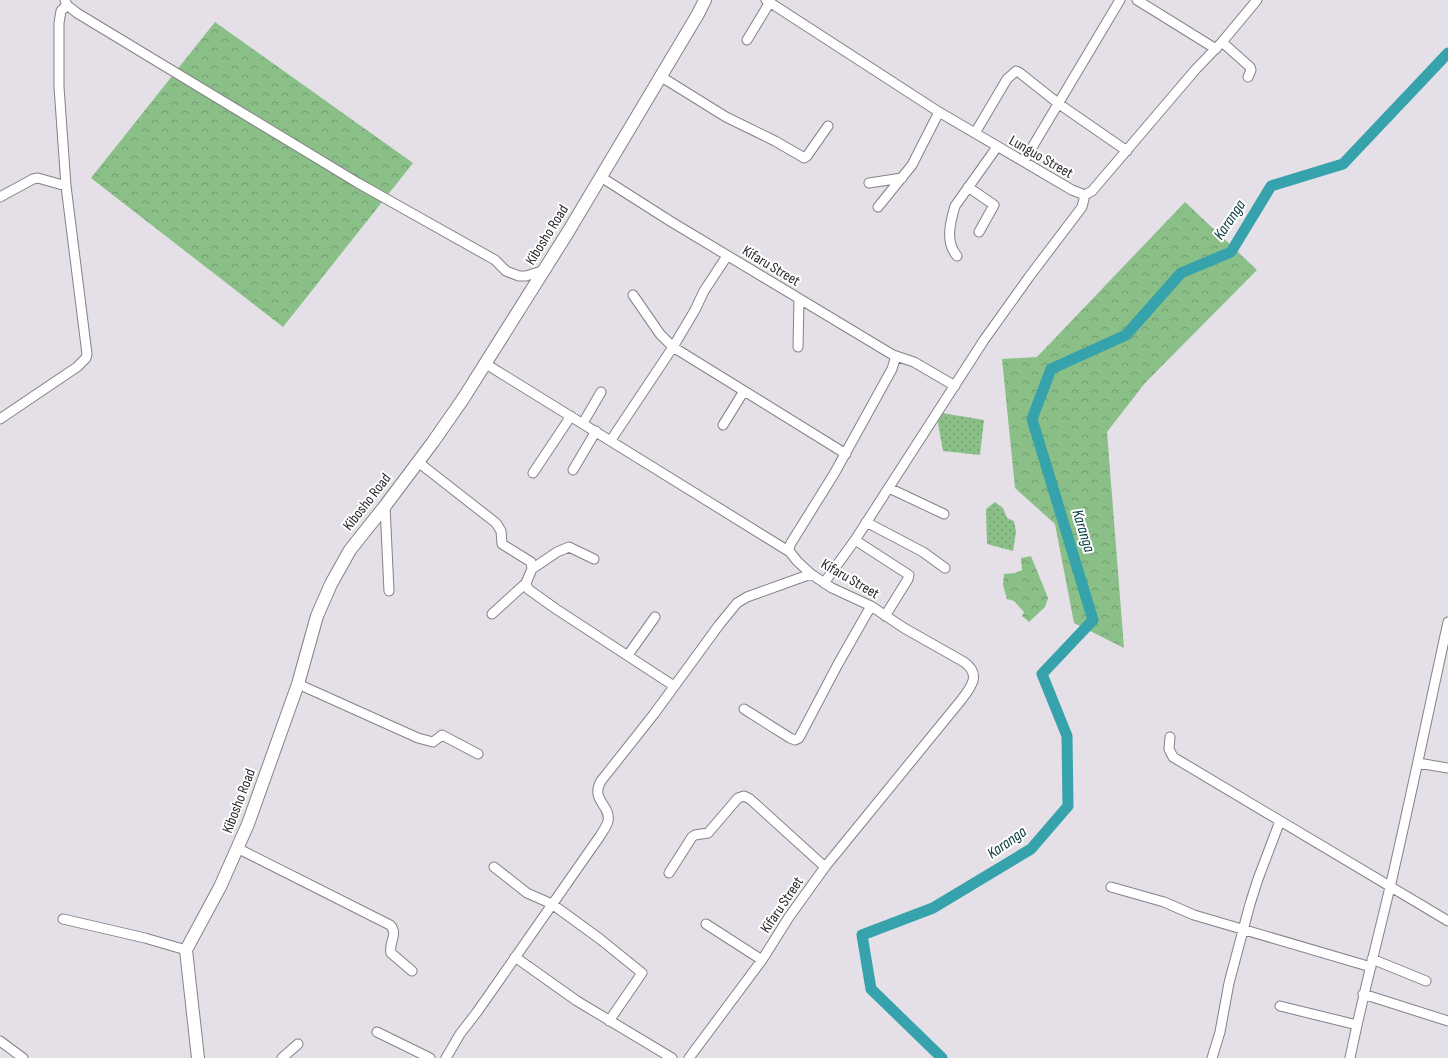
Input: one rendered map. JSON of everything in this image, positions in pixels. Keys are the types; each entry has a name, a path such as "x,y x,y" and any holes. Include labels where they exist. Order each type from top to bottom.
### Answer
{"main road":[{"name":"Kibosho Road","path":"186,950 220,887 248,824 298,684 317,616 330,584 350,550 433,442 486,364 542,271 568,232 705,0"},
{"path":"186,950 198,1058"}],"street":[{"path":"1024,161 1120,0"},
{"path":"1137,0 1219,45 1250,68 1251,70 1248,77"},
{"name":"Lunguo Street","path":"768,1 939,112 1072,190 1085,195 1092,190 1127,151 1196,69 1219,45 1257,0"},
{"path":"747,40 768,1"},
{"path":"0,419 77,367 86,358 87,351 66,186 59,87 59,23 61,11 66,2 77,13 358,183 495,260 513,275 526,276 542,271"},
{"path":"975,133 1007,79 1016,71 1020,72 1059,104 1127,151"},
{"path":"660,76 726,117 775,141 804,158 828,126"},
{"path":"878,207 902,178 919,152 939,112"},
{"path":"957,256 950,247 949,235 951,218 955,206 997,147"},
{"name":"Kifaru Street","path":"601,177 727,256 893,355 914,362 955,386"},
{"path":"0,197 33,179 38,178 66,186"},
{"path":"869,183 902,178"},
{"path":"968,187 994,205 979,232"},
{"path":"824,583 855,540 984,340 1082,207 1085,195"},
{"path":"611,440 673,347 695,310 704,291 727,256"},
{"path":"633,295 660,334 673,347 846,454"},
{"path":"798,347 799,299"},
{"path":"790,552 789,548 846,454 892,369 895,359 893,355"},
{"name":"Kifaru Street","path":"486,364 790,552 811,574 824,583 871,606 885,616 964,662 972,669 974,676 972,684 962,699 825,867 789,917 762,960 689,1058"},
{"path":"722,426 744,391"},
{"path":"582,423 601,392"},
{"path":"534,472 571,416"},
{"path":"573,470 596,431"},
{"path":"418,462 496,523 501,531 502,544 531,562 532,568 526,583 492,614"},
{"path":"889,488 944,514"},
{"path":"385,506 389,591"},
{"path":"866,522 917,549 945,568"},
{"path":"855,540 909,575 885,616"},
{"path":"532,568 557,552 569,547 594,559"},
{"path":"446,1058 460,1034 594,847 608,821 607,812 597,794 598,786 601,781 654,714 719,626 742,599 811,574"},
{"path":"526,583 528,589 539,597 674,686"},
{"path":"744,710 790,738 795,740 800,737 838,664 871,606"},
{"path":"628,655 655,617"},
{"path":"1350,1058 1363,994 1418,763 1448,622"},
{"path":"298,684 418,738 433,742 442,735 478,754"},
{"path":"1170,737 1169,749 1173,757 1390,885 1448,921"},
{"path":"1418,763 1448,768"},
{"path":"668,873 692,836 708,833 738,798 744,796 750,799 825,867"},
{"path":"1212,1058 1220,1032 1229,983 1243,930 1258,879 1280,821"},
{"path":"237,848 390,925 393,928 394,933 390,948 391,953 412,971"},
{"path":"494,867 527,893 552,904 642,972 609,1021"},
{"path":"1112,888 1164,902 1194,915 1243,930 1371,963 1426,981"},
{"path":"63,919 145,938 186,950"},
{"path":"706,924 762,960"},
{"path":"515,957 577,1001 672,1058"},
{"path":"1363,994 1448,1021"},
{"path":"1280,1006 1357,1025"},
{"path":"377,1032 430,1058"},
{"path":"0,1041 23,1058"},
{"path":"282,1058 298,1044"}],"green space":[{"path":"215,22 413,163 283,327 91,178"},
{"path":"1185,202 1257,270 1145,383 1107,432 1124,648 1074,623 1055,524 1015,488 1002,359 1037,357"},
{"path":"936,412 984,420 980,455 943,451"},
{"path":"995,502 1003,508 1007,518 1014,521 1016,532 1013,551 987,544 986,509"},
{"path":"1031,556 1048,598 1045,607 1029,622 1022,616 1024,612 1014,601 1007,599 1003,585 1004,574 1015,573 1022,570 1021,558"}],"waterway":[{"name":"Karanga","path":"942,1058 871,989 862,935 933,908 1031,849 1068,806 1067,736 1042,674 1093,620 1032,419 1051,369 1126,335 1181,273 1231,252 1271,186 1343,164 1448,53"}]}
